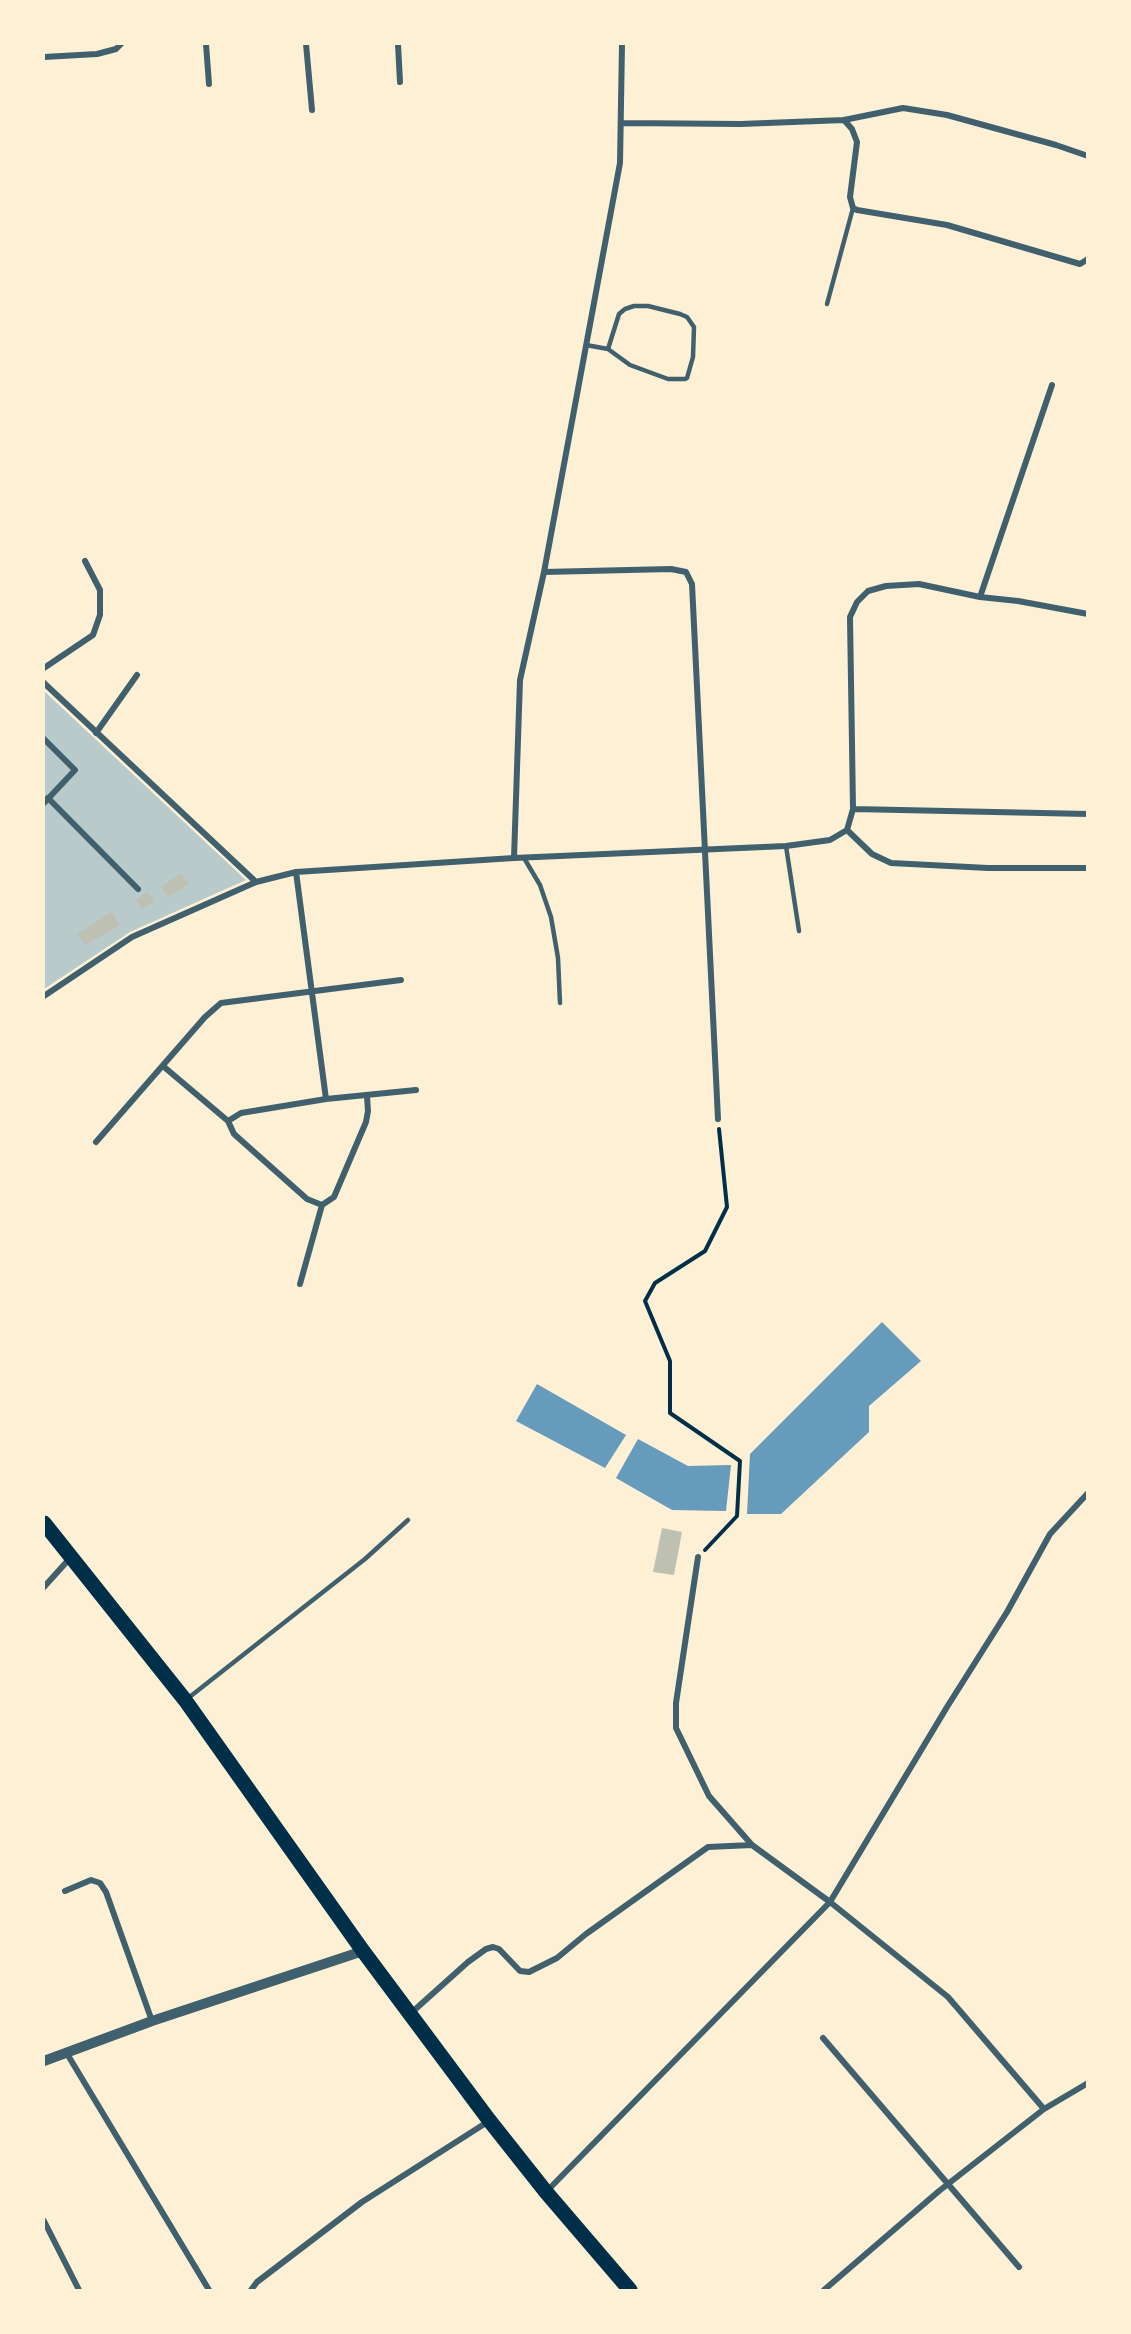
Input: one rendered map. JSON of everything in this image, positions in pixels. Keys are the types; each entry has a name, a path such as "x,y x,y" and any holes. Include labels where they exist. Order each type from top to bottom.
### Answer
{"main road":[{"path":"44,1523 185,1700 363,1951 489,2120 546,2192 630,2290"}],"street":[{"path":"44,57 98,54 116,49 121,44"},
{"path":"206,44 209,84"},
{"path":"306,44 312,110"},
{"path":"398,44 400,82"},
{"path":"514,858 520,680 544,572 620,163 622,44"},
{"path":"621,123 741,124 844,120 903,108 947,115 1088,156"},
{"path":"844,120 852,129 857,142 850,197 853,208 862,212 947,225 1080,264 1088,259"},
{"path":"980,597 1052,385"},
{"path":"44,668 93,634 100,615 100,590 85,561"},
{"path":"544,572 671,569 686,572 692,584 718,1119"},
{"path":"44,996 132,937 256,882 296,872 514,858 786,846 839,837 847,830 853,809 850,618 857,603 868,591 886,586 919,584 980,597 1018,601 1088,614"},
{"path":"96,733 137,675"},
{"path":"44,683 256,882"},
{"path":"44,740 75,770 46,801 138,889"},
{"path":"853,809 1088,814"},
{"path":"847,830 872,854 891,863 988,868 1088,868"},
{"path":"296,872 326,1099"},
{"path":"96,1142 205,1017 221,1003 401,980"},
{"path":"163,1066 228,1121 234,1134 307,1198 322,1205"},
{"path":"228,1121 241,1113 326,1099 416,1090"},
{"path":"300,1284 322,1205 334,1197 366,1122 369,1111 368,1096"},
{"path":"546,2192 830,1902 1007,1612 1050,1534 1088,1493"},
{"path":"44,1587 72,1557"},
{"path":"698,1557 676,1703 676,1728 710,1796 752,1845 830,1902 948,1997 1044,2109"},
{"path":"410,2014 468,1962 486,1949 493,1947 499,1949 520,1971 529,1972 557,1958 586,1934 708,1847 752,1845"},
{"path":"65,1891 91,1880 100,1884 106,1892 152,2021"},
{"path":"44,2061 152,2021 363,1951"},
{"path":"823,2038 1019,2266"},
{"path":"66,2052 209,2290"},
{"path":"824,2290 950,2184 1044,2109 1088,2083"},
{"path":"251,2290 257,2282 362,2202 489,2120"},
{"path":"44,2221 79,2290"}],"lane":[{"path":"827,304 853,208"},
{"path":"585,345 608,349 630,365 668,379 685,380 693,357 694,327 687,317 680,314 648,306 634,306 619,314 608,349"},
{"path":"786,846 799,931"},
{"path":"524,858 540,885 551,918 558,958 560,1003"},
{"path":"185,1700 364,1559 408,1520"}],"path":[{"path":"698,1557 737,1516 740,1461 670,1413 670,1360 645,1301 655,1283 705,1251 727,1207 718,1119"}],"shaded area":[{"path":"44,691 246,880 130,932 44,989"}],"water":[{"path":"882,1322 921,1361 869,1406 869,1432 781,1514 747,1514 750,1454"},
{"path":"537,1384 626,1435 605,1468 516,1421"},
{"path":"638,1439 688,1466 731,1465 726,1511 672,1510 616,1478"}],"building":[{"path":"181,873 189,884 169,897 161,887"},
{"path":"147,892 154,902 142,909 136,900"},
{"path":"112,912 120,925 85,945 77,934"},
{"path":"662,1528 682,1532 674,1575 653,1572"}]}
